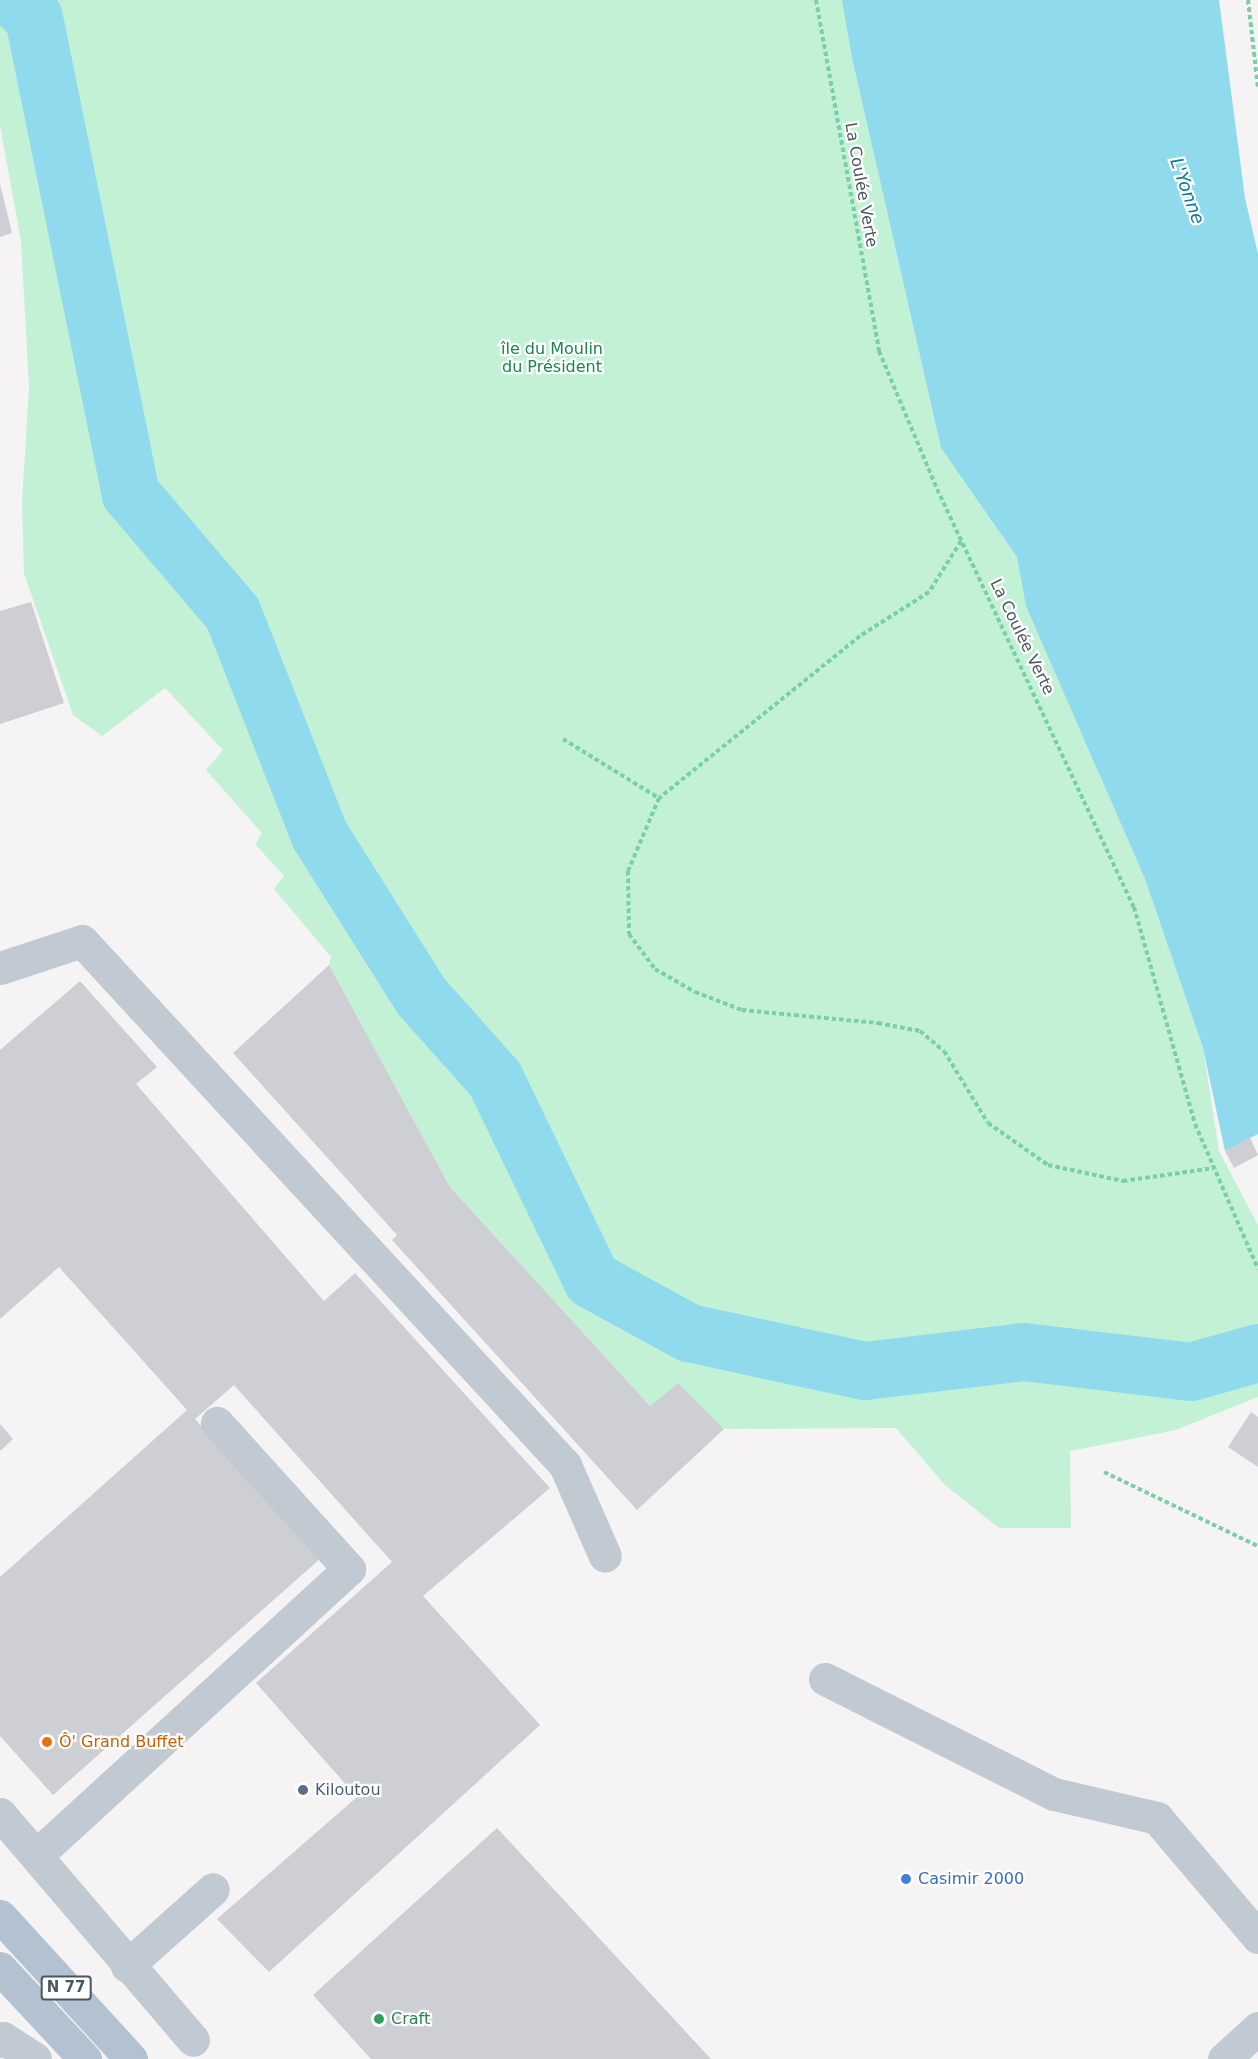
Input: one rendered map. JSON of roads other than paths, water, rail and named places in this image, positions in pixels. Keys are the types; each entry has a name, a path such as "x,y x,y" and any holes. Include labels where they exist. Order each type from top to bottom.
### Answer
{"main road":[{"name":"N 77","path":"0,1916 131,2059"},
{"name":"N 77","path":"0,1969 75,2055"}],"lane":[{"path":"0,968 82,941 565,1465 605,1556"},
{"path":"38,1854 349,1569 217,1424"},
{"path":"825,1678 1054,1794 1157,1818 1258,1936"},
{"path":"0,1814 38,1854 128,1966 194,2040"},
{"path":"128,1966 213,1889"},
{"path":"0,1969 26,1945"},
{"path":"75,2055 102,2027"},
{"path":"1224,2059 1258,2028"},
{"path":"1,2036 35,2059"}],"water":[{"name":"L'Yonne","path":"842,0 1219,0 1245,198 1258,254 1258,1134 1225,1151 1203,1048 1145,879 1026,606 1017,557 941,448 852,58"}],"waterway":[{"path":"15,0 34,18 131,494 233,614 319,834 421,996 495,1079 592,1280 689,1333 865,1371 1024,1352 1191,1372 1258,1353"}],"place":[{"name":"Ô' Grand Buffet","path":"47,1742"},
{"name":"Kiloutou","path":"303,1790"},
{"name":"Casimir 2000","path":"906,1879"},
{"name":"Craft","path":"379,2019"}],"park label":[{"name":"île du Moulin du Président","path":"552,358"}]}
